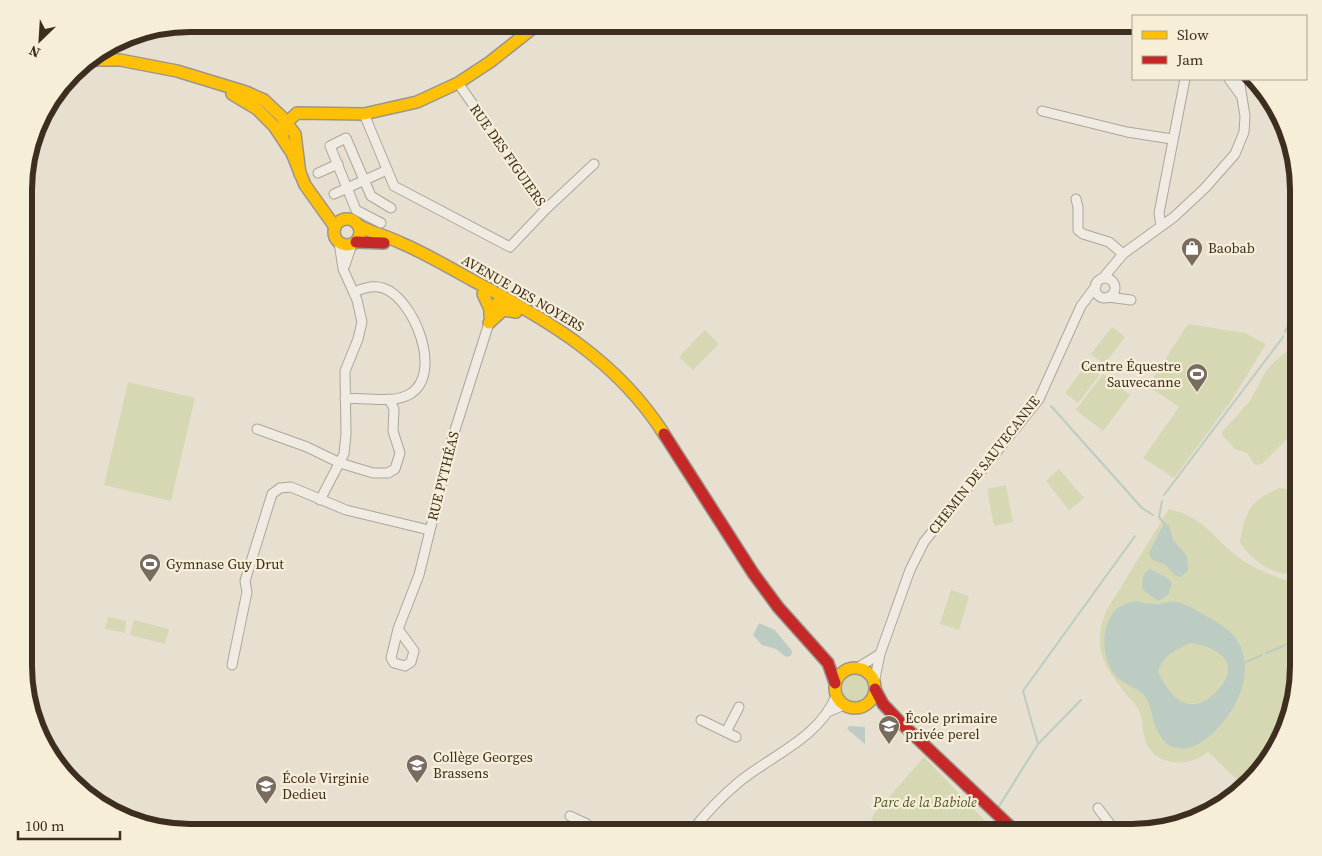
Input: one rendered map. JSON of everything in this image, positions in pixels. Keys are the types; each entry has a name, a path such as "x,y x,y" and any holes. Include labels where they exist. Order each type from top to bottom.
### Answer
{"street":[{"path":"283,139 286,126 297,113 364,114 417,102 458,83 497,57 528,32"},
{"path":"102,60 120,60 177,71 246,92 264,100 286,126"},
{"path":"177,71 243,99 262,114 283,139 292,153 300,174 335,227 335,235 340,242 343,269 354,292 362,322 358,339 345,371 346,447 340,464 320,500"},
{"path":"1161,226 1159,213 1185,80"},
{"path":"1230,80 1244,99"},
{"path":"1096,286 1097,293 1106,297 1131,300 1122,296 1114,284 1103,278 1121,257 1174,217 1205,188 1235,154 1244,132 1244,99 1239,80"},
{"name":"RUE DES FIGUIERS","path":"364,114 394,186 510,247 546,210 458,83"},
{"path":"1042,111 1127,132 1172,140"},
{"path":"262,114 270,115 295,134 300,174"},
{"path":"381,223 356,210 330,146 346,138 371,196 390,208"},
{"path":"318,173 338,164"},
{"path":"546,210 594,164"},
{"path":"334,194 386,170"},
{"path":"1076,199 1078,230 1083,234 1109,242 1121,257"},
{"path":"317,201 344,219 353,220 359,226 360,234 343,269"},
{"path":"335,227 344,219"},
{"name":"AVENUE DES NOYERS","path":"359,226 374,234 400,242 520,310 603,370 625,390 668,440 753,573 778,607 821,652 833,672 835,683"},
{"name":"AVENUE DES NOYERS","path":"354,243 376,241 388,244 483,294 494,306 520,310"},
{"path":"340,242 354,243"},
{"path":"1082,306 1106,297 1114,284 1121,257"},
{"name":"CHEMIN DE SAUVECANNE","path":"874,686 880,654 910,570 924,542 1039,399 1082,306 1097,282 1103,278"},
{"path":"345,399 403,397 417,388 423,376 425,351 417,327 399,297 394,293 375,287 354,292"},
{"path":"490,323 494,306"},
{"path":"490,323 503,310 520,310"},
{"name":"RUE PYTHÉAS","path":"398,629 412,645 414,657 405,666 389,662 398,629 418,575 454,433 490,323"},
{"path":"257,429 307,447 340,464 381,474 388,473 395,469 400,453 393,431 394,410 388,399"},
{"path":"232,665 247,592 245,581 272,494 280,488 290,487 332,505 429,530"},
{"name":"AVENUE DES NOYERS","path":"821,652 838,663 857,668"},
{"path":"874,686 870,701 865,705 855,708 840,700 835,683 845,670 857,668 880,654"},
{"path":"857,668 868,673 883,704 901,723 1007,823"},
{"path":"699,822 740,781 793,745 840,700"},
{"path":"865,705 875,708 901,723"},
{"path":"726,732 739,707"},
{"path":"701,720 736,737"},
{"path":"1098,808 1109,823"},
{"path":"570,816 586,824"}],"green space":[{"name":"Centre Équestre Sauvecanne","path":"1188,324 1245,333 1266,344 1231,401 1174,478 1143,458 1179,407 1148,386"},
{"path":"1112,327 1125,337 1104,364 1091,354"},
{"path":"705,330 719,344 693,370 679,357"},
{"path":"1289,350 1289,437 1262,464 1255,465 1247,453 1235,449 1222,435 1222,432 1250,401 1266,371"},
{"path":"1086,365 1100,374 1078,403 1065,393"},
{"path":"1103,374 1130,395 1103,431 1076,410"},
{"path":"128,382 195,398 171,501 104,485"},
{"path":"1059,469 1084,498 1069,510 1046,481"},
{"path":"1006,485 1013,522 994,526 987,489"},
{"path":"1279,488 1289,490 1289,574 1264,566 1244,549 1240,542 1244,522 1250,508 1269,493"},
{"path":"1169,509 1193,518 1236,556 1252,566 1289,581 1289,676 1281,716 1263,753 1239,781 1208,752 1191,761 1172,762 1163,760 1149,748 1137,707 1111,674 1102,656 1100,636 1106,611"},
{"path":"951,590 969,596 959,630 940,624"},
{"path":"108,617 126,621 125,633 105,629"},
{"path":"134,620 169,629 165,644 130,635"},
{"path":"854,673 864,677 868,687 864,697 854,701 844,697 840,687 844,677"},
{"name":"Parc de la Babiole","path":"924,757 987,823 870,823 874,814"}],"shaded area":[{"path":"1164,523 1169,525 1173,540 1187,556 1188,570 1181,577 1175,575 1166,565 1151,559 1149,553"},
{"path":"1150,569 1169,579 1172,584 1168,595 1158,601 1143,590 1142,581 1144,575"},
{"path":"1136,601 1150,604 1174,602 1187,606 1227,629 1237,640 1243,652 1244,678 1236,703 1221,725 1198,744 1190,747 1175,748 1162,739 1144,695 1119,679 1111,669 1104,645 1106,628 1113,613 1118,608","holes":["1191,643 1210,648 1224,658 1228,664 1228,672 1218,690 1199,703 1191,704 1176,698 1169,691 1158,671 1163,661 1176,650"]},
{"path":"759,623 775,630 792,651 791,656 786,657 776,649 762,645 753,635"},
{"path":"849,726 865,727 865,744 847,729"}],"waterway":[{"path":"1285,332 1289,324"},
{"path":"1164,495 1283,337"},
{"path":"1051,406 1142,508 1153,515"},
{"path":"1162,501 1159,517 1164,523"},
{"path":"1038,744 1023,691 1135,536"},
{"path":"1266,653 1289,644"},
{"path":"1244,663 1262,655"},
{"path":"998,808 1038,744 1081,700"}],"traffic: slow":[{"path":"283,139 282,127 297,113 364,114 417,102 458,83 490,62 528,32"},
{"path":"102,60 120,60 177,71 246,92 264,100 281,116 295,134 300,174"},
{"path":"232,94 257,109 274,126 292,153 305,185 335,227"},
{"path":"347,219 356,223 360,232 356,241 347,245 338,241 334,232 338,223 347,219"},
{"path":"359,226 428,256 500,295 579,344 625,384 664,434"},
{"path":"483,294 490,309 490,316"},
{"path":"490,309 499,302 513,302"},
{"path":"489,323 503,310 516,312"},
{"path":"851,668 859,668 866,671 872,677 875,688 872,699 866,705 859,708 851,708 844,705 838,699 835,692 835,684 838,677 844,671 851,668"}],"traffic: jam":[{"path":"356,242 384,243"},
{"path":"664,434 753,573 778,607 828,663 835,683"},
{"path":"875,689 883,704 901,723 1007,823"}],"place":[{"name":"Baobab","path":"1192,267"},
{"name":"Centre Équestre Sauvecanne","path":"1197,393"},
{"name":"Gymnase Guy Drut","path":"150,583"},
{"name":"École primaire privée perel","path":"889,745"},
{"name":"Collège Georges Brassens","path":"417,784"},
{"name":"École Virginie Dedieu","path":"266,805"}]}
